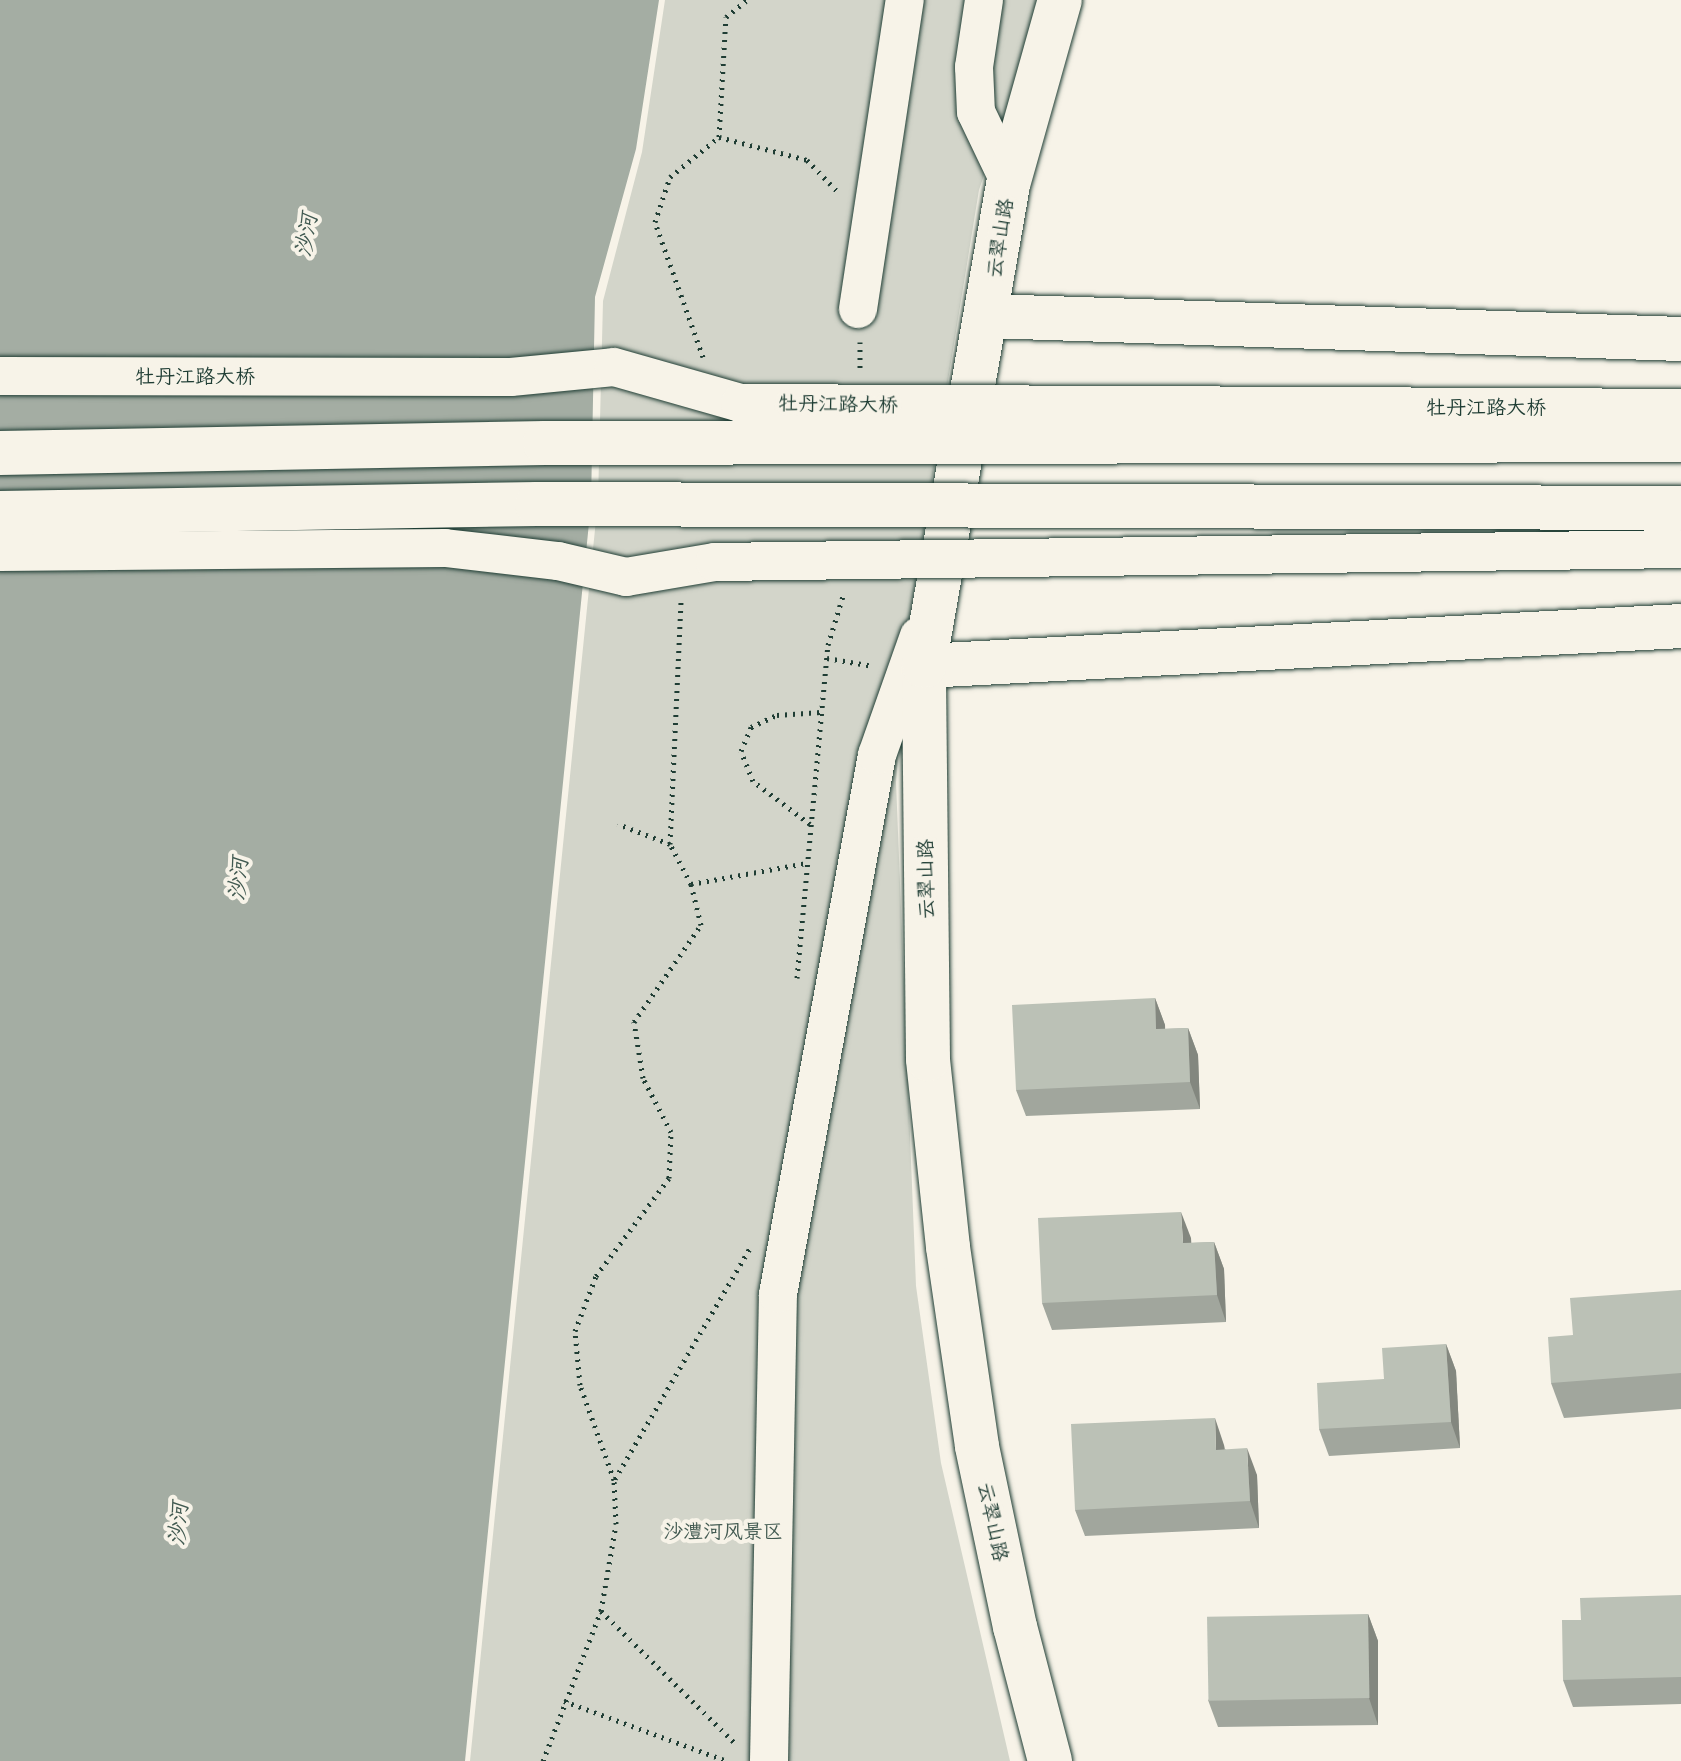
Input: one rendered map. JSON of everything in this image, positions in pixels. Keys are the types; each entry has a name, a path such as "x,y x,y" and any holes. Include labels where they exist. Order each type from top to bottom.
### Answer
{"main road":[{"name":"云翠山路","path":"1050,1761 1015,1627 977,1446 948,1247 928,1059 915,669 988,316 1009,181 1060,0"},
{"path":"988,316 1681,339"},
{"name":"牡丹江路大桥","path":"0,453 545,443 1681,440"},
{"path":"0,513 537,504 1681,508"},
{"path":"915,669 1681,626"}],"street":[{"path":"858,309 905,0"},
{"path":"984,0 974,67 976,112 1009,181"},
{"name":"牡丹江路大桥","path":"0,376 511,377 614,367 740,403 1681,408"},
{"path":"0,552 445,548 558,561 626,577 715,562 1681,549"},
{"path":"756,1756 778,1294 877,755 915,669"}],"path":[{"path":"719,137 807,160 837,189 869,246"},
{"path":"858,309 862,405"},
{"path":"796,994 827,658 853,561"},
{"path":"827,658 915,669"},
{"path":"811,825 753,781 741,751 751,727 777,715 821,712"},
{"path":"543,1761 601,1611 616,1524 614,1480 580,1385 575,1331 596,1276 669,1178 671,1132 643,1078 634,1022 701,925 691,884 670,844 618,824"},
{"path":"691,884 807,863"},
{"path":"614,1480 741,1258 793,1203"},
{"path":"601,1611 756,1756"},
{"path":"564,1701 727,1761"}],"green space":[{"name":"沙澧河风景区","path":"665,0 1043,0 979,190 907,633 896,782 916,1286 941,1463 1010,1761 470,1761 598,500 603,301 642,152"}],"water":[{"name":"沙河","path":"0,0 659,0 636,149 595,297 591,503 465,1761 0,1761"}],"building":[{"path":"1155,998 1156,1029 1188,1028 1190,1082 1016,1090 1012,1005"},
{"path":"1181,1212 1183,1243 1214,1242 1217,1295 1042,1303 1038,1218"},
{"path":"1681,1290 1681,1373 1551,1383 1548,1337 1573,1335 1570,1298"},
{"path":"1446,1344 1451,1422 1319,1429 1317,1383 1384,1379 1382,1348"},
{"path":"1215,1418 1216,1450 1247,1448 1250,1501 1075,1510 1071,1424"},
{"path":"1681,1595 1681,1677 1563,1680 1562,1620 1581,1620 1580,1598"},
{"path":"1368,1614 1369,1698 1208,1701 1207,1617"}]}
